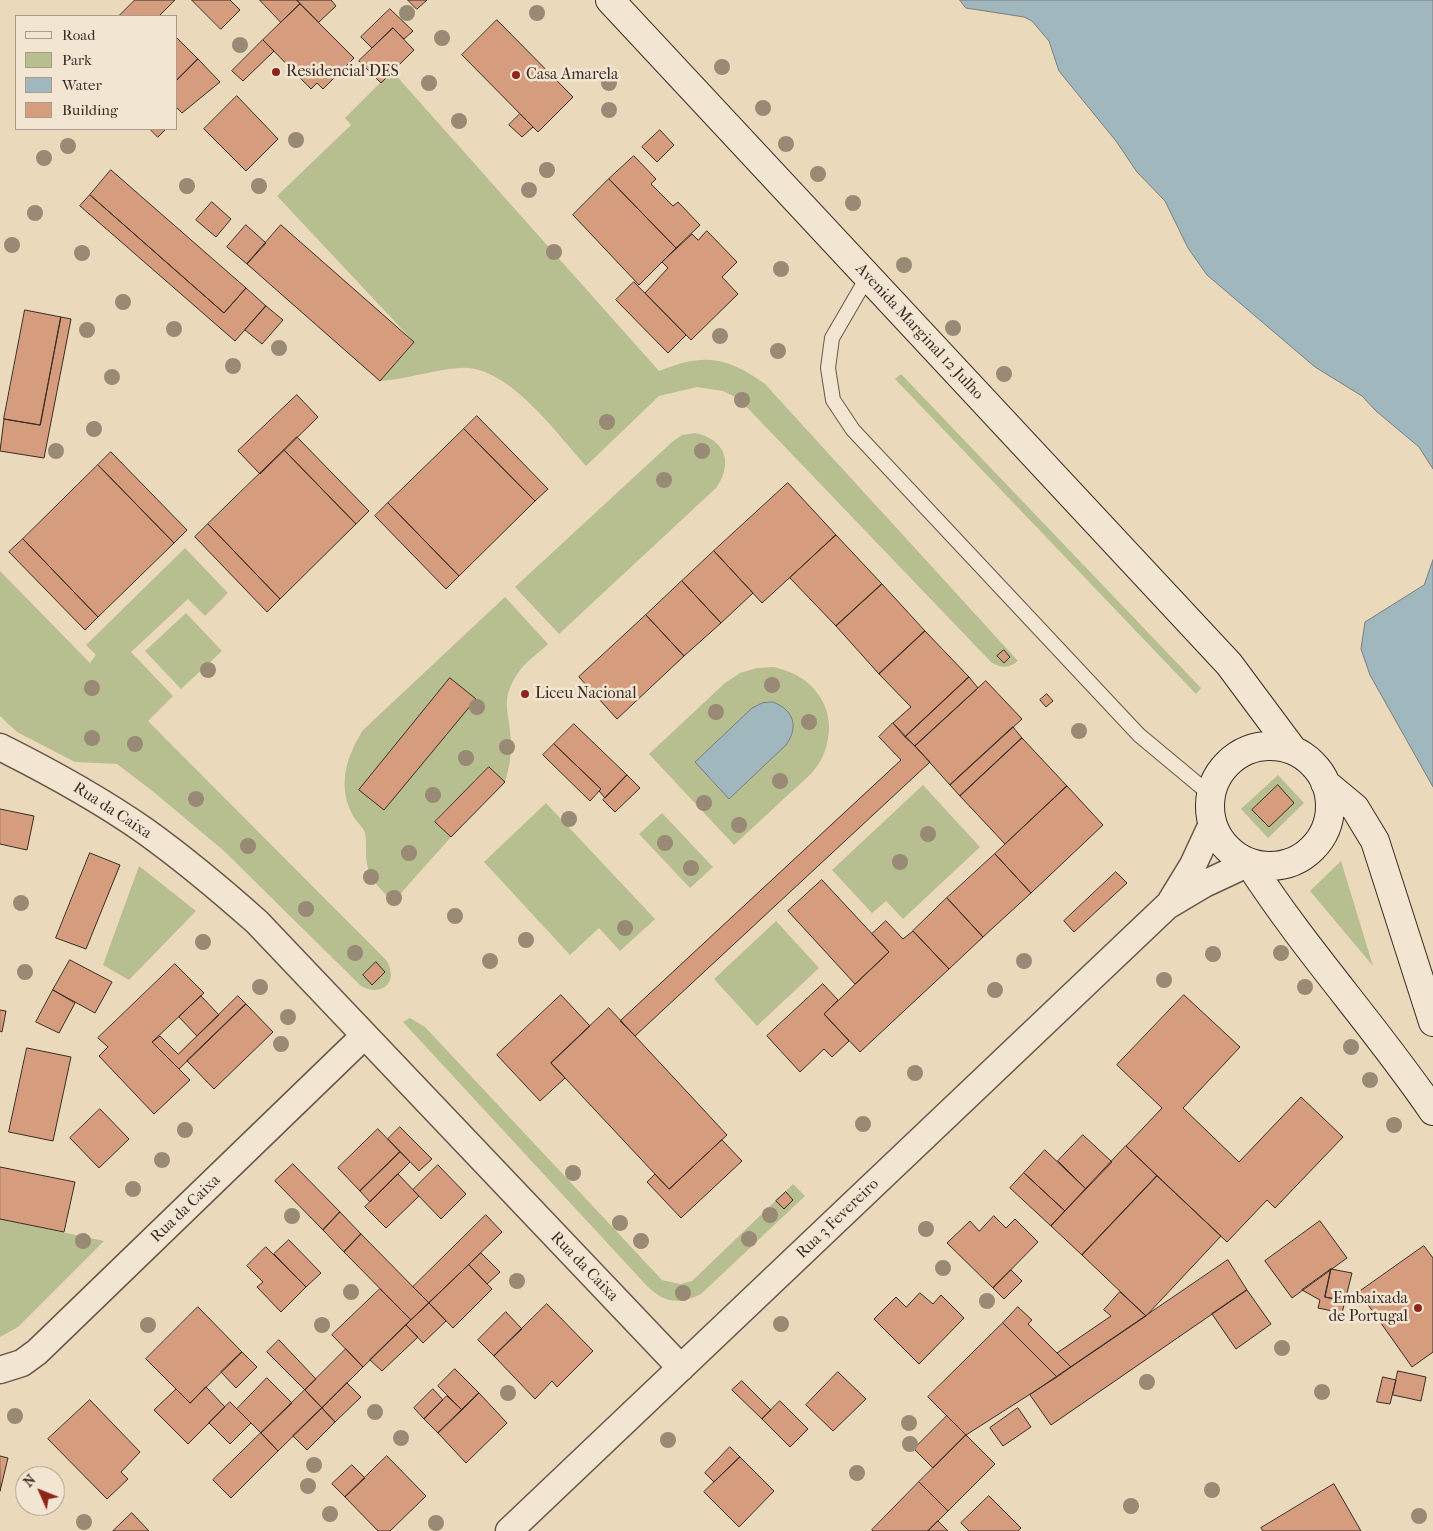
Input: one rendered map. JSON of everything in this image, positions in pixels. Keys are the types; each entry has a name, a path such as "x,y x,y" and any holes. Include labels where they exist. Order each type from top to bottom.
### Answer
{"street":[{"name":"Avenida Marginal 12 Julho","path":"610,0 1229,664 1292,750"},
{"path":"1168,906 1193,865 1212,824 1211,795 1216,778 1228,763 1244,752 1260,747 1277,746 1292,750 1306,758 1318,769 1325,784 1330,808 1324,832 1309,852 1286,864 1262,866 1249,863 1226,847 1212,824"},
{"name":"Rua da Caixa","path":"0,748 97,799 196,869 257,922 680,1368"},
{"path":"1325,784 1355,808 1375,841 1433,1022"},
{"path":"1168,906 1204,884 1249,863"},
{"path":"1249,863 1281,913 1400,1064 1433,1112"},
{"name":"Rua 3 Fevereiro","path":"509,1531 1168,906"},
{"name":"Rua da Caixa","path":"0,1370 22,1363 37,1352 364,1036"}],"lane":[{"path":"868,276 832,338 828,368 833,400 853,430 1139,735 1211,795"}],"green space":[{"path":"392,71 659,371 689,362 714,360 738,368 765,384 1018,661 1005,667 991,662 739,399 723,391 697,387 659,396 586,466 530,404 495,377 478,370 460,368 380,381 414,342 277,196 351,125 345,118"},
{"path":"901,374 1201,688 1196,694 895,379"},
{"path":"695,433 713,441 720,446 724,453 725,470 716,488 559,634 515,587 672,442 682,435"},
{"path":"185,548 228,593 205,616 188,599 131,652 173,696 148,721 386,960 391,975 390,981 382,989 369,989 361,986 224,851 117,764 75,762 17,732 0,716 0,571 90,663 96,655 86,645"},
{"path":"505,597 548,644 521,669 508,692 507,708 511,749 510,763 505,782 489,767 435,821 451,837 393,902 370,875 366,860 365,833 352,814 345,792 346,770 352,750 363,730"},
{"path":"186,613 222,651 181,689 145,651"},
{"path":"774,667 790,672 804,680 820,696 827,711 828,739 821,760 811,774 734,845 649,754 725,683 740,673 757,668"},
{"path":"1278,775 1304,803 1268,838 1241,809"},
{"path":"923,785 980,847 903,919 886,901 872,913 832,870"},
{"path":"546,803 655,919 620,951 599,928 570,955 484,862"},
{"path":"662,813 713,867 690,888 639,834"},
{"path":"1341,861 1373,966 1310,891"},
{"path":"139,866 196,911 129,980 103,965"},
{"path":"776,921 819,968 757,1026 714,979"},
{"path":"410,1018 425,1027 662,1280 680,1284 692,1281 793,1184 805,1196 701,1294 679,1301 666,1299 653,1292 647,1286 403,1022"},
{"path":"0,1219 104,1241 18,1327 0,1337"}],"water":[{"path":"960,0 1433,0 1433,469 1419,447 1376,411 1362,396 1315,367 1207,275 1188,248 1165,201 1137,172 1116,141 1059,71 1049,41 1032,21 1024,17 966,8"},
{"path":"1433,560 1433,787 1370,675 1361,649 1365,622 1424,585"},
{"path":"773,702 780,705 790,714 793,726 790,738 786,745 729,799 695,762 752,708 762,703"}],"building":[{"path":"135,0 175,0 160,15 120,15"},
{"path":"192,0 230,0 240,10 221,29"},
{"path":"260,0 297,0 300,4 281,22"},
{"path":"297,0 331,0 336,6 319,22"},
{"path":"408,0 427,0 417,9"},
{"path":"300,4 354,58 323,89 317,83 311,89 263,40"},
{"path":"390,9 413,31 404,39 393,28 372,48 361,37"},
{"path":"497,20 573,97 538,132 462,55"},
{"path":"393,28 414,50 381,83 359,61"},
{"path":"178,39 198,59 178,79"},
{"path":"263,40 274,51 243,81 232,71"},
{"path":"198,59 220,82 182,113 178,109 178,79"},
{"path":"237,96 278,139 246,171 204,129"},
{"path":"520,114 533,127 522,137 509,125"},
{"path":"151,130 165,130 158,137"},
{"path":"660,130 674,145 657,162 642,147"},
{"path":"634,156 656,179 651,184 673,206 678,202 700,225 676,248 609,179"},
{"path":"111,170 246,288 224,313 90,195"},
{"path":"609,179 676,248 639,285 573,215"},
{"path":"90,195 224,313 246,288 266,306 235,341 80,206"},
{"path":"212,202 231,219 216,237 196,220"},
{"path":"246,225 266,243 247,264 227,247"},
{"path":"281,225 414,342 380,381 247,264"},
{"path":"707,231 737,262 722,277 738,294 691,340 645,293 668,268 662,262 692,234 698,240"},
{"path":"634,282 686,335 668,353 616,300"},
{"path":"266,306 283,320 262,344 245,330"},
{"path":"25,310 61,317 40,425 4,419"},
{"path":"61,317 71,319 44,458 0,451 4,419 40,425"},
{"path":"297,395 318,417 260,474 238,451"},
{"path":"477,416 548,489 535,501 464,429"},
{"path":"464,429 535,501 459,576 388,503"},
{"path":"297,437 369,511 356,524 284,450"},
{"path":"284,450 356,524 280,599 208,524"},
{"path":"111,452 187,530 174,543 98,465"},
{"path":"98,465 174,543 98,617 23,539"},
{"path":"788,483 836,535 762,603 714,551"},
{"path":"388,503 459,576 446,589 375,516"},
{"path":"208,524 280,599 267,612 195,537"},
{"path":"836,535 882,584 836,626 790,578"},
{"path":"23,539 98,617 85,630 9,552"},
{"path":"714,551 753,593 721,623 682,581"},
{"path":"682,581 721,623 684,656 646,615"},
{"path":"882,584 925,631 879,674 836,626"},
{"path":"646,615 684,656 617,719 579,677"},
{"path":"925,631 969,677 905,737 893,723 911,707 879,674"},
{"path":"1004,650 1010,657 1004,663 997,656"},
{"path":"969,677 978,688 915,746 905,737"},
{"path":"450,678 476,699 384,810 359,790"},
{"path":"986,681 1022,719 950,785 915,746"},
{"path":"1047,694 1053,701 1046,707 1040,700"},
{"path":"893,723 930,762 635,1036 620,1021 901,760 879,737"},
{"path":"574,724 627,775 605,798 599,791 601,789 554,744"},
{"path":"1013,727 1022,738 960,796 950,785"},
{"path":"1022,738 1067,786 1005,844 960,796"},
{"path":"554,744 601,789 590,801 543,755"},
{"path":"489,767 505,782 451,837 435,822"},
{"path":"627,775 640,788 615,812 603,800"},
{"path":"1278,785 1294,803 1269,827 1252,810"},
{"path":"1067,786 1103,825 1031,893 995,854"},
{"path":"0,809 34,816 27,850 0,844"},
{"path":"90,853 120,865 86,949 56,938"},
{"path":"995,854 1031,893 983,937 947,898"},
{"path":"1116,872 1127,883 1074,932 1064,921"},
{"path":"822,880 889,952 855,984 788,911"},
{"path":"947,898 983,937 949,969 913,931"},
{"path":"886,921 903,939 913,931 949,969 860,1052 824,1014 889,952 872,934"},
{"path":"70,960 112,982 95,1013 53,990"},
{"path":"376,962 385,972 372,985 363,975"},
{"path":"175,964 204,993 152,1042 190,1080 154,1114 99,1056 108,1047 98,1038"},
{"path":"823,984 838,1000 824,1014 849,1041 832,1057 824,1049 800,1072 767,1036"},
{"path":"53,990 75,1003 59,1033 36,1022"},
{"path":"561,995 590,1026 551,1063 565,1078 540,1101 497,1055"},
{"path":"1184,995 1240,1047 1183,1108 1239,1162 1301,1097 1343,1137 1275,1208 1267,1200 1227,1242 1126,1146 1162,1108 1117,1065"},
{"path":"201,996 219,1015 197,1036 179,1017"},
{"path":"238,996 246,1004 179,1069 152,1042 160,1036 178,1054"},
{"path":"246,1004 273,1032 214,1089 187,1061"},
{"path":"609,1008 727,1135 669,1189 551,1063"},
{"path":"0,1010 6,1011 2,1032 0,1031"},
{"path":"27,1048 71,1057 53,1141 9,1132"},
{"path":"100,1109 129,1139 99,1168 70,1138"},
{"path":"400,1127 432,1159 419,1171 388,1139"},
{"path":"378,1129 400,1152 360,1191 338,1168"},
{"path":"1083,1135 1112,1162 1086,1189 1058,1161"},
{"path":"722,1140 742,1161 681,1218 647,1182 655,1174 669,1189"},
{"path":"1126,1146 1157,1176 1082,1255 1051,1226"},
{"path":"1045,1150 1086,1189 1065,1211 1024,1173"},
{"path":"400,1152 410,1162 370,1202 360,1191"},
{"path":"293,1164 340,1212 323,1230 275,1181"},
{"path":"438,1165 466,1194 441,1219 413,1190"},
{"path":"0,1167 75,1182 64,1232 0,1219"},
{"path":"1024,1173 1065,1211 1051,1226 1010,1188"},
{"path":"398,1174 419,1196 386,1228 365,1207"},
{"path":"1157,1176 1221,1236 1146,1316 1082,1255"},
{"path":"786,1192 793,1200 784,1209 776,1201"},
{"path":"340,1212 361,1234 344,1252 323,1230"},
{"path":"486,1215 502,1232 429,1303 413,1287"},
{"path":"994,1216 1006,1228 1015,1219 1038,1242 993,1288 947,1243 970,1221 979,1231"},
{"path":"1320,1221 1347,1258 1292,1298 1265,1261"},
{"path":"361,1234 429,1303 411,1320 344,1252"},
{"path":"289,1240 321,1273 306,1287 274,1254"},
{"path":"1424,1246 1433,1258 1433,1352 1412,1367 1359,1292"},
{"path":"266,1247 306,1287 281,1312 257,1287 263,1282 247,1266"},
{"path":"481,1253 500,1272 487,1284 469,1265"},
{"path":"1228,1260 1247,1290 1051,1425 1030,1395"},
{"path":"469,1265 492,1289 453,1328 429,1303"},
{"path":"1331,1269 1325,1297 1345,1301 1342,1313 1318,1308 1320,1300 1302,1290"},
{"path":"1331,1269 1352,1273 1345,1301 1325,1297"},
{"path":"1011,1270 1022,1281 1004,1299 993,1288"},
{"path":"380,1289 411,1320 363,1367 332,1335"},
{"path":"1247,1290 1271,1324 1236,1349 1212,1314"},
{"path":"1120,1292 1146,1316 1071,1367 1057,1353 1111,1316 1104,1310"},
{"path":"920,1293 933,1304 941,1295 964,1318 919,1364 874,1319 896,1297 906,1307"},
{"path":"429,1303 446,1321 423,1343 406,1325"},
{"path":"547,1304 593,1351 557,1387 552,1381 535,1399 494,1356"},
{"path":"198,1307 242,1352 190,1403 146,1359"},
{"path":"1018,1307 1032,1320 1028,1324 1071,1367 1057,1377 1003,1323"},
{"path":"506,1312 522,1329 494,1356 478,1340"},
{"path":"1003,1323 1057,1377 966,1435 928,1397"},
{"path":"406,1325 418,1337 382,1371 370,1360"},
{"path":"279,1340 316,1379 305,1390 267,1352"},
{"path":"346,1349 363,1367 322,1408 305,1390"},
{"path":"242,1352 257,1367 236,1388 221,1372"},
{"path":"455,1369 479,1393 462,1410 438,1386"},
{"path":"1398,1371 1426,1377 1421,1401 1393,1395"},
{"path":"838,1372 866,1399 833,1431 806,1405"},
{"path":"1383,1377 1396,1380 1390,1404 1377,1402"},
{"path":"267,1378 292,1403 261,1433 237,1409"},
{"path":"742,1381 771,1410 762,1419 732,1390"},
{"path":"347,1383 361,1397 335,1422 322,1408"},
{"path":"206,1387 225,1407 188,1444 154,1410 176,1389 190,1403"},
{"path":"433,1389 443,1400 424,1419 414,1408"},
{"path":"305,1390 322,1408 278,1451 261,1433"},
{"path":"479,1393 507,1423 466,1463 438,1433"},
{"path":"447,1396 462,1410 438,1433 424,1419"},
{"path":"90,1400 140,1452 121,1472 128,1479 107,1499 48,1439"},
{"path":"780,1401 808,1429 790,1447 762,1419"},
{"path":"230,1402 251,1423 230,1444 209,1423"},
{"path":"322,1408 335,1422 307,1450 293,1436"},
{"path":"1018,1408 1031,1427 1003,1446 990,1428"},
{"path":"947,1416 966,1435 933,1468 914,1449"},
{"path":"261,1433 278,1451 231,1498 213,1480"},
{"path":"966,1435 995,1464 948,1511 919,1482"},
{"path":"730,1447 740,1457 714,1482 705,1473"},
{"path":"0,1456 8,1458 0,1491"},
{"path":"387,1456 426,1496 390,1531 378,1531 345,1497"},
{"path":"740,1457 774,1491 739,1527 704,1492"},
{"path":"352,1465 365,1478 345,1497 332,1484"},
{"path":"919,1482 948,1511 928,1531 873,1531 872,1530"},
{"path":"1334,1484 1361,1531 1263,1531 1261,1528"},
{"path":"989,1496 1021,1528 1018,1531 969,1531 961,1523"},
{"path":"132,1513 149,1531 113,1531"},
{"path":"938,1521 948,1531 928,1531"}],"place":[{"name":"Residencial DES","path":"276,72"},
{"name":"Casa Amarela","path":"516,75"},
{"name":"Liceu Nacional","path":"525,694"},
{"name":"Embaixada de Portugal","path":"1418,1308"}]}
